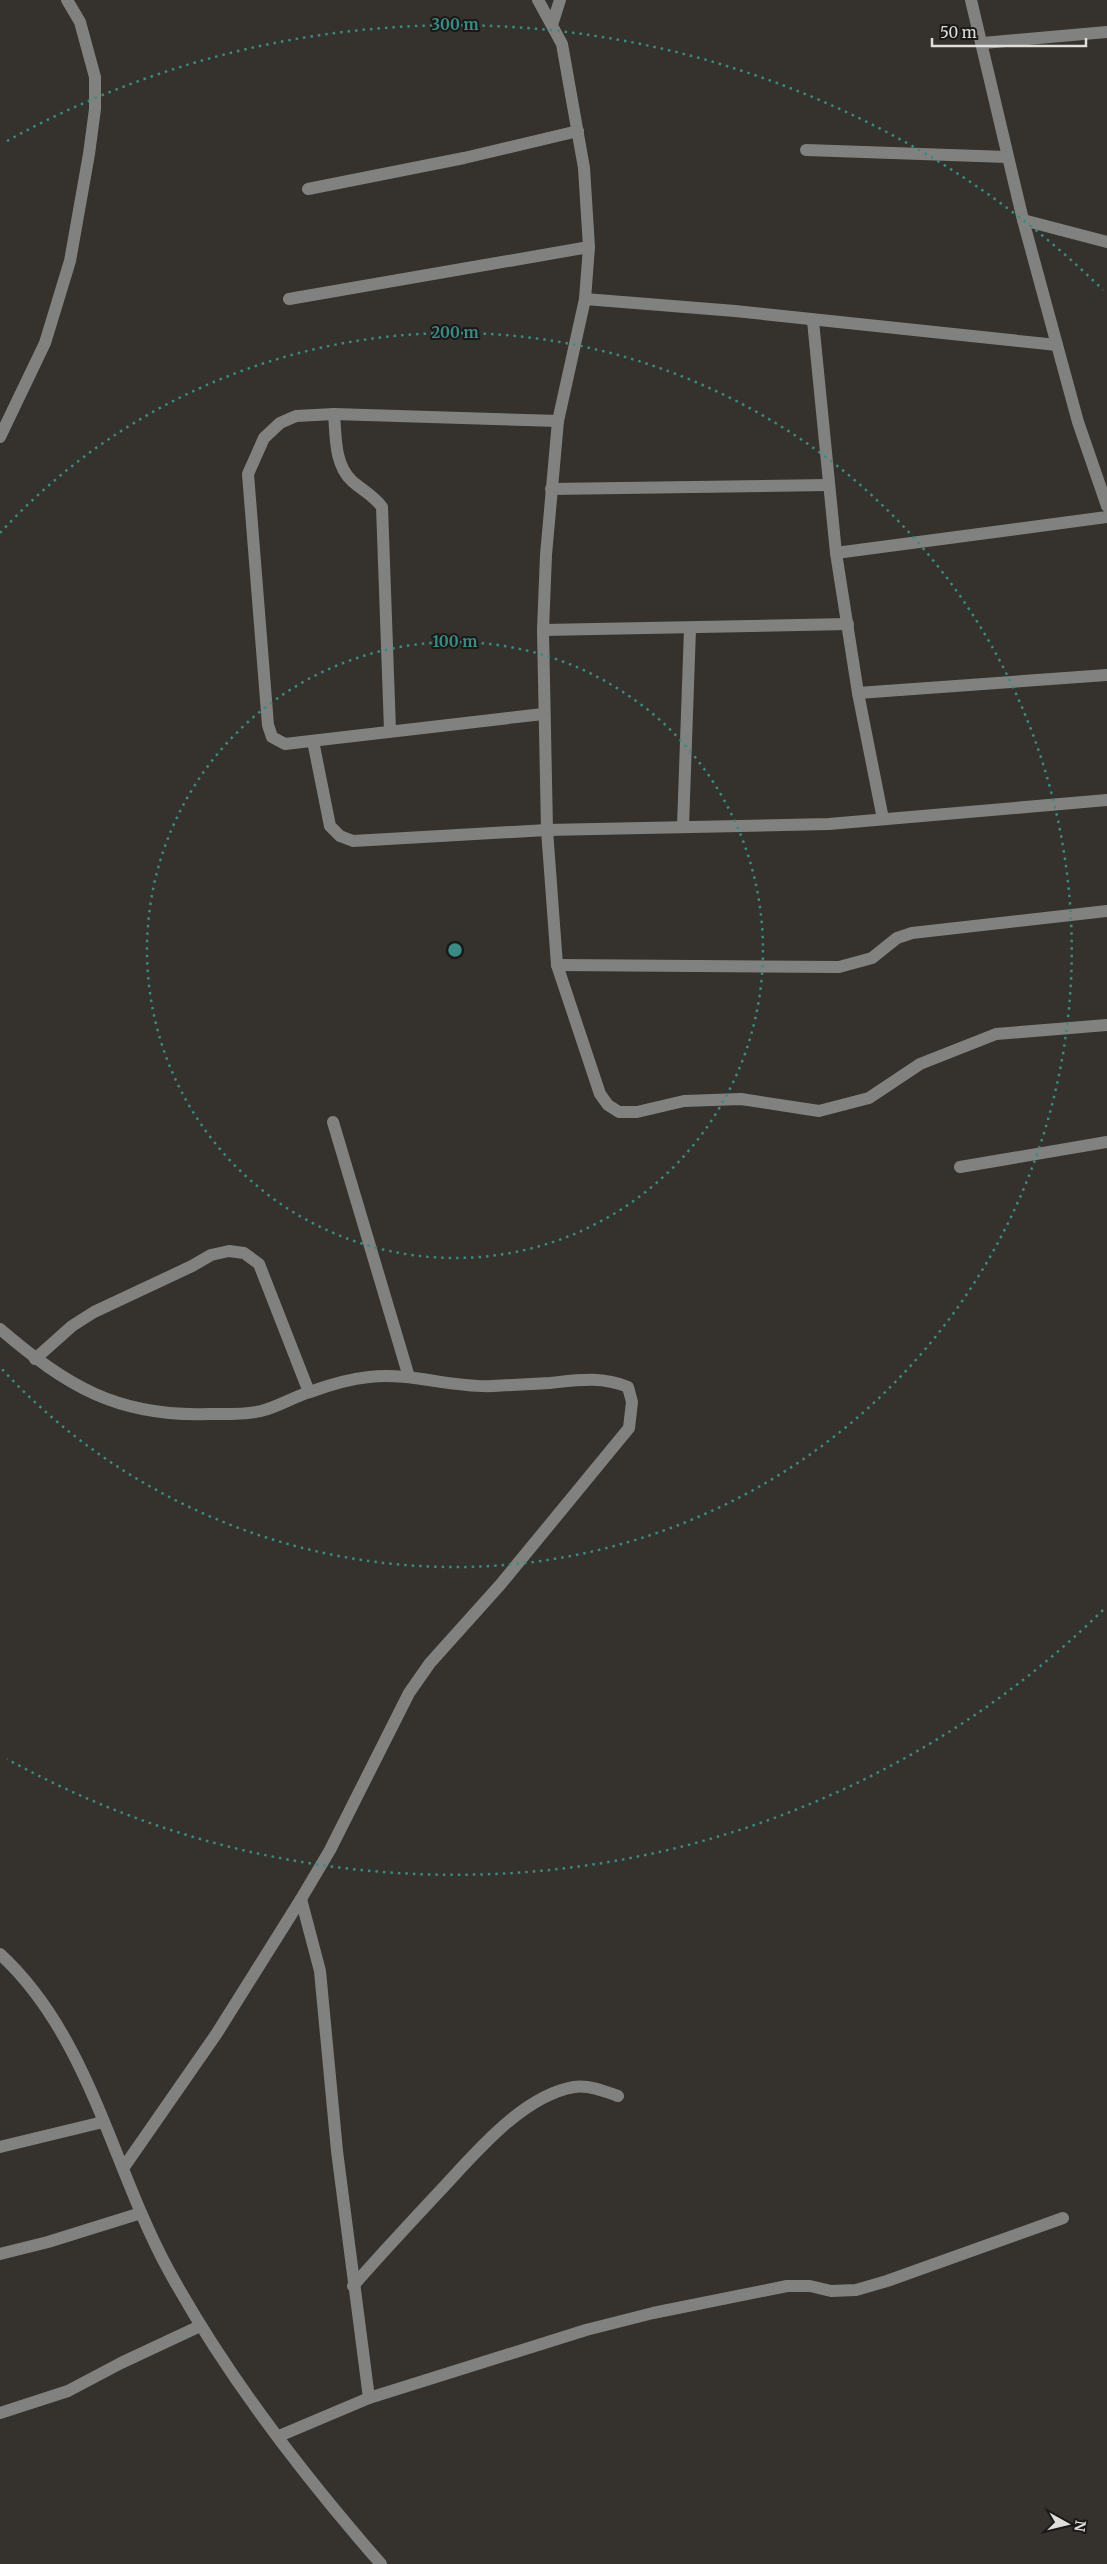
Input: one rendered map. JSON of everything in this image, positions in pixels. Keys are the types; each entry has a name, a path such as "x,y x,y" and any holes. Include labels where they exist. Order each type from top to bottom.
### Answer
{"street":[{"path":"0,437 45,343 70,261 96,109 95,77 80,22 67,0"},
{"path":"538,0 562,44 578,131 589,247 585,299 558,421 551,488 543,630 543,714 547,830 557,965 600,1094 608,1105 618,1112 637,1112 684,1101 741,1099 818,1111 869,1098 920,1064 996,1034 1107,1025"},
{"path":"552,25 560,0"},
{"path":"971,0 983,44 1023,220 1084,440 1107,506"},
{"path":"983,44 1107,32"},
{"path":"308,189 464,158 578,131"},
{"path":"806,150 1007,156"},
{"path":"1023,220 1107,242"},
{"path":"289,299 589,247"},
{"path":"585,299 735,311 813,321 1057,345"},
{"path":"813,321 836,553 858,693 883,819"},
{"path":"543,714 390,730 285,744 272,737 268,724 248,474 264,438 280,423 296,416 334,414 558,421"},
{"path":"334,414 338,458 345,474 375,497 382,507 390,730"},
{"path":"551,488 828,485"},
{"path":"836,553 1107,517"},
{"path":"543,630 690,629 848,624"},
{"path":"683,826 690,629"},
{"path":"858,693 1107,675"},
{"path":"313,741 330,826 340,836 353,841 547,830 829,824 1107,800"},
{"path":"557,965 839,966 872,958 898,938 912,933 1107,911"},
{"path":"333,1122 409,1377"},
{"path":"960,1168 1107,1142"},
{"path":"35,1359 72,1326 94,1312 192,1266 211,1255 229,1251 244,1253 258,1264 309,1392"},
{"path":"0,1329 35,1359 69,1382 96,1396 118,1404 164,1413 210,1414 260,1411 309,1392 370,1376 409,1377 463,1386 550,1383 588,1378 612,1381 628,1387 632,1402 629,1428 500,1585 430,1663 414,1685 330,1850 301,1899 217,2033 124,2167"},
{"path":"301,1899 320,1971 337,2152 369,2398"},
{"path":"0,1954 33,1989 66,2040 124,2167 141,2213 168,2270 200,2326 242,2389 352,2530 381,2564"},
{"path":"353,2286 492,2136 533,2105 560,2091 575,2087 593,2087 618,2096"},
{"path":"0,2147 103,2122"},
{"path":"0,2254 48,2242 141,2213"},
{"path":"278,2436 369,2398 586,2330 653,2313 787,2286 810,2286 831,2291 856,2290 887,2282 1063,2218"},
{"path":"0,2414 68,2392 121,2363 200,2326"}]}
